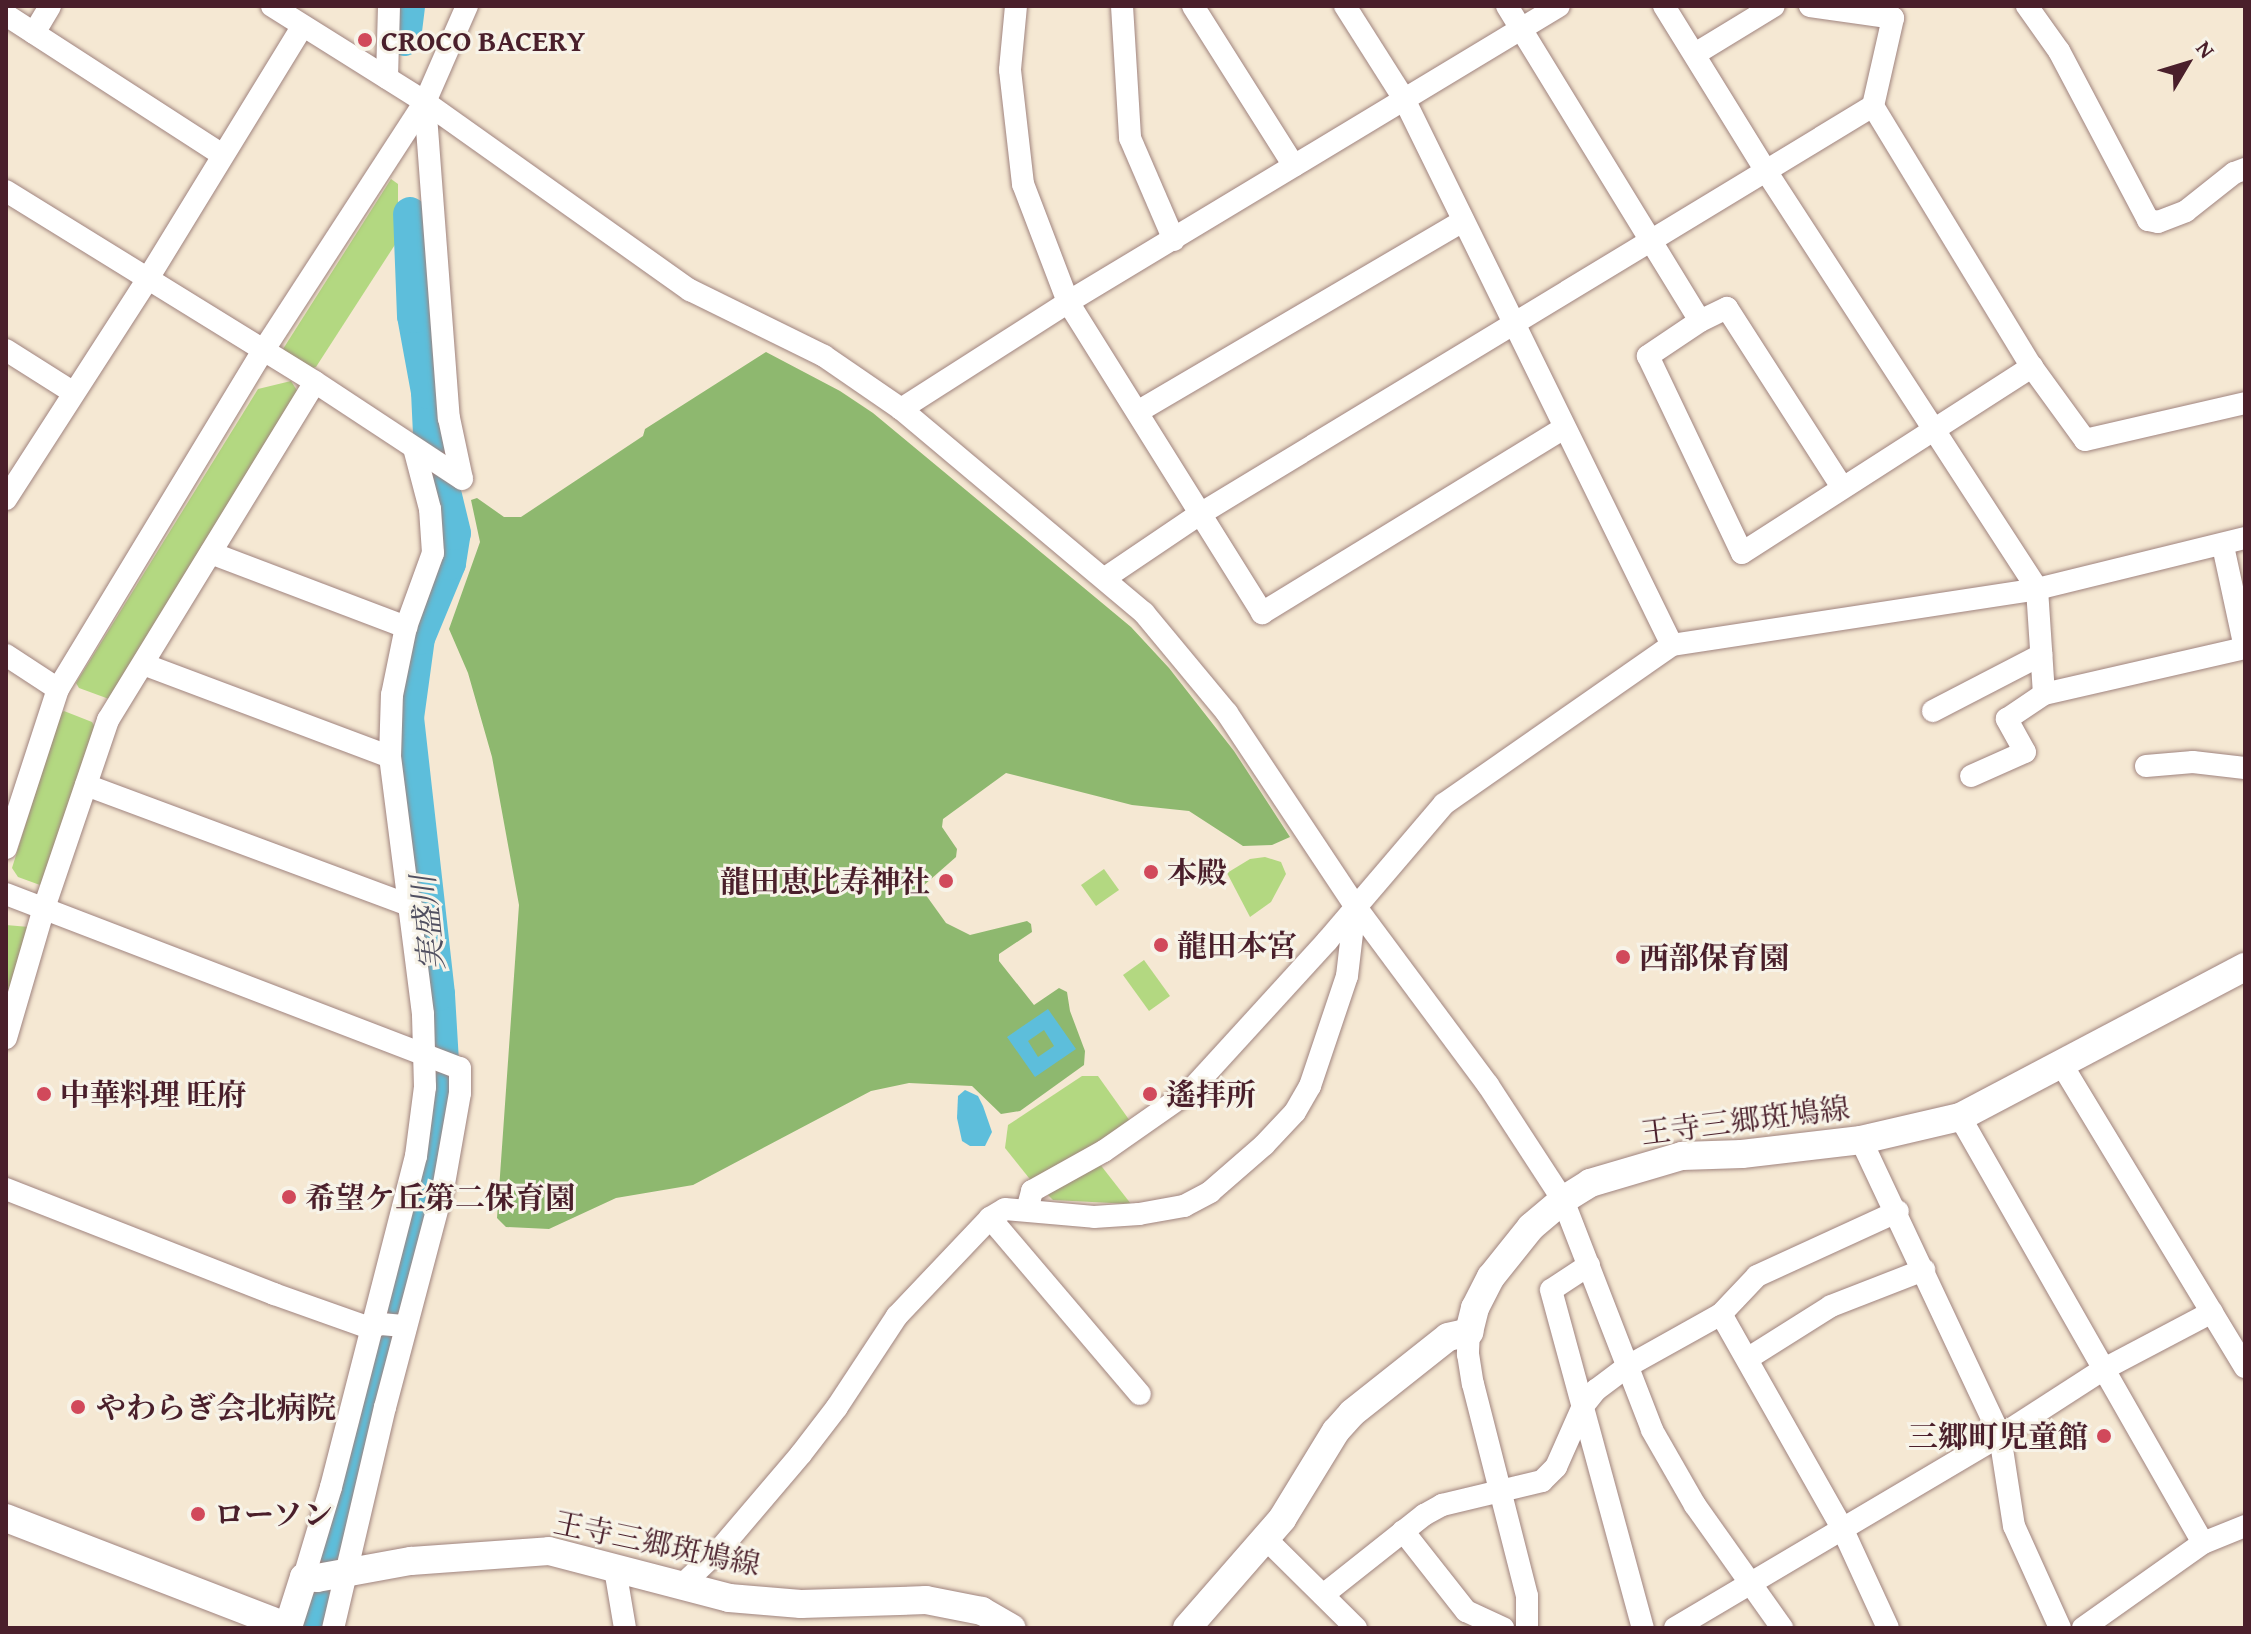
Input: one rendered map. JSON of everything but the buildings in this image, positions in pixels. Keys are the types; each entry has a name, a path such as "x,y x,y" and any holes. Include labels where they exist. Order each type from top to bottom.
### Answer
{"main road":[{"name":"王寺三郷斑鳩線","path":"1469,1332 1475,1308 1491,1277 1531,1227 1563,1200 1590,1183 1682,1156 1742,1154 1861,1140 1960,1117 2245,967"},
{"path":"1187,1628 1265,1538 1317,1467 1336,1431 1352,1413 1448,1337 1469,1332"},
{"path":"6,1518 289,1628 326,1575"},
{"name":"王寺三郷斑鳩線","path":"326,1575 411,1561 549,1551 729,1598 801,1604 926,1600 982,1611 1012,1628"}],"street":[{"path":"34,33 50,6"},
{"path":"272,6 425,102 690,290 824,356 901,409 1144,613 1227,713 1355,906 1488,1085 1563,1200 1652,1430 1695,1505 1782,1628"},
{"path":"387,78 389,6"},
{"path":"6,848 58,689 263,351 425,102 467,6"},
{"path":"1016,6 1010,70 1023,184 1068,302 1139,411 1262,613 1564,428"},
{"path":"1122,6 1130,138 1174,240"},
{"path":"1193,6 1294,166"},
{"path":"1345,6 1404,99 1512,325 1672,645"},
{"path":"1507,6 1700,321"},
{"path":"901,409 1068,302 1559,6"},
{"path":"1664,6 1766,171 1935,426 2037,589 2044,694"},
{"path":"1695,54 1774,6"},
{"path":"1810,6 1893,18 1873,106 2032,367 2085,440 2245,403"},
{"path":"2027,6 2059,51 2148,220 2158,222 2186,211 2234,173 2245,169"},
{"path":"6,15 221,154"},
{"path":"6,499 147,280 221,154 302,27"},
{"path":"6,191 315,382 419,452 452,469 462,479 449,418 425,102"},
{"path":"1105,578 1200,514 1873,106"},
{"path":"1139,411 1463,221"},
{"path":"1842,487 1727,308 1700,321 1648,356 1742,553 1935,426 2032,367"},
{"path":"6,350 74,393"},
{"path":"6,1038 44,908 108,720 315,382"},
{"path":"333,1628 326,1575 331,1487 376,1326 416,1156 429,1058 390,757 392,695 406,627 433,553 430,509 419,452"},
{"path":"1027,1210 1032,1191 1104,1151 1191,1090 1444,804 1672,645 2037,589 2223,546 2245,538"},
{"path":"1971,776 2025,752 2007,719 2044,694 2245,648 2223,546"},
{"path":"211,553 406,627"},
{"path":"6,655 58,689"},
{"path":"1933,711 2041,655"},
{"path":"143,664 390,757"},
{"path":"2146,766 2193,762 2245,768"},
{"path":"86,785 411,906"},
{"path":"6,894 460,1068 460,1093 444,1184 406,1326 326,1575"},
{"path":"680,1587 721,1548 801,1454 837,1407 897,1316 990,1218 1005,1209 1094,1217 1139,1214 1184,1206 1210,1192 1264,1145 1295,1112 1310,1086 1347,976 1355,906"},
{"path":"2062,1065 2245,1367"},
{"path":"1960,1117 2203,1543"},
{"path":"1861,1140 1898,1211 2000,1436 2014,1526 2060,1628"},
{"path":"6,1189 274,1294 376,1326 406,1326"},
{"path":"1323,1595 1403,1531 1442,1505 1542,1481 1556,1467 1583,1406 1596,1390 1628,1366 1721,1314 1757,1276 1898,1211"},
{"path":"990,1218 1140,1394"},
{"path":"1589,1265 1551,1290 1643,1628"},
{"path":"1747,1359 1831,1306 1924,1270"},
{"path":"1675,1628 2000,1436 2104,1369 2212,1312"},
{"path":"1721,1314 1842,1528 1888,1628"},
{"path":"1469,1332 1468,1354 1473,1384 1527,1596 1527,1628"},
{"path":"2083,1628 2203,1543 2245,1526"},
{"path":"1403,1531 1466,1611 1503,1628"},
{"path":"1265,1538 1356,1628"},
{"path":"615,1569 625,1628"}],"green space":[{"path":"391,179 398,184 398,240 316,367 309,369 287,356 283,349"},
{"path":"766,352 840,391 873,413 1131,627 1169,668 1234,751 1290,837 1272,845 1243,846 1189,811 1132,805 1006,773 943,819 942,827 957,849 956,857 923,886 923,891 946,923 970,935 1027,921 1031,924 1032,932 999,954 999,961 1034,1005 1059,988 1067,992 1070,1011 1085,1051 1084,1065 1020,1111 1001,1114 972,1086 909,1083 871,1091 693,1185 616,1198 549,1229 506,1227 497,1218 519,905 492,757 468,673 449,629 480,542 471,500 477,498 504,517 521,517 643,436 645,429"},
{"path":"291,381 298,392 109,699 79,688 76,683 258,389"},
{"path":"64,711 92,722 95,727 46,880 40,885 18,877 12,868 60,714"},
{"path":"1265,857 1281,862 1286,874 1271,902 1250,917 1227,873 1250,859"},
{"path":"1104,869 1119,890 1096,906 1081,885"},
{"path":"6,925 29,927 6,999"},
{"path":"1144,960 1170,996 1149,1011 1123,975"},
{"path":"1082,1076 1098,1076 1130,1121 1033,1183 1005,1148 1008,1125"},
{"path":"1099,1163 1131,1204 1053,1200 1044,1191"}],"water":[{"path":"1048,1009 1076,1049 1035,1077 1007,1037","holes":["1044,1030 1054,1046 1038,1057 1028,1041"]},
{"path":"965,1090 978,1096 983,1106 992,1132 985,1146 970,1146 962,1141 957,1118 958,1096"}],"waterway":[{"name":"実盛川","path":"404,39 408,6"},
{"name":"実盛川","path":"311,1628 371,1407 416,1222 443,1079 438,994 407,718 418,638 449,563 454,533 430,434 428,392 414,316 410,214"}],"place":[{"name":"CROCO BACERY","path":"365,40"},
{"name":"本殿","path":"1151,872"},
{"name":"龍田恵比寿神社","path":"946,881"},
{"name":"龍田本宮","path":"1161,945"},
{"name":"西部保育園","path":"1623,957"},
{"name":"中華料理 旺府","path":"44,1094"},
{"name":"遙拝所","path":"1150,1094"},
{"name":"希望ケ丘第二保育園","path":"289,1197"},
{"name":"やわらぎ会北病院","path":"78,1407"},
{"name":"三郷町児童館","path":"2104,1436"},
{"name":"ローソン","path":"198,1514"}]}
